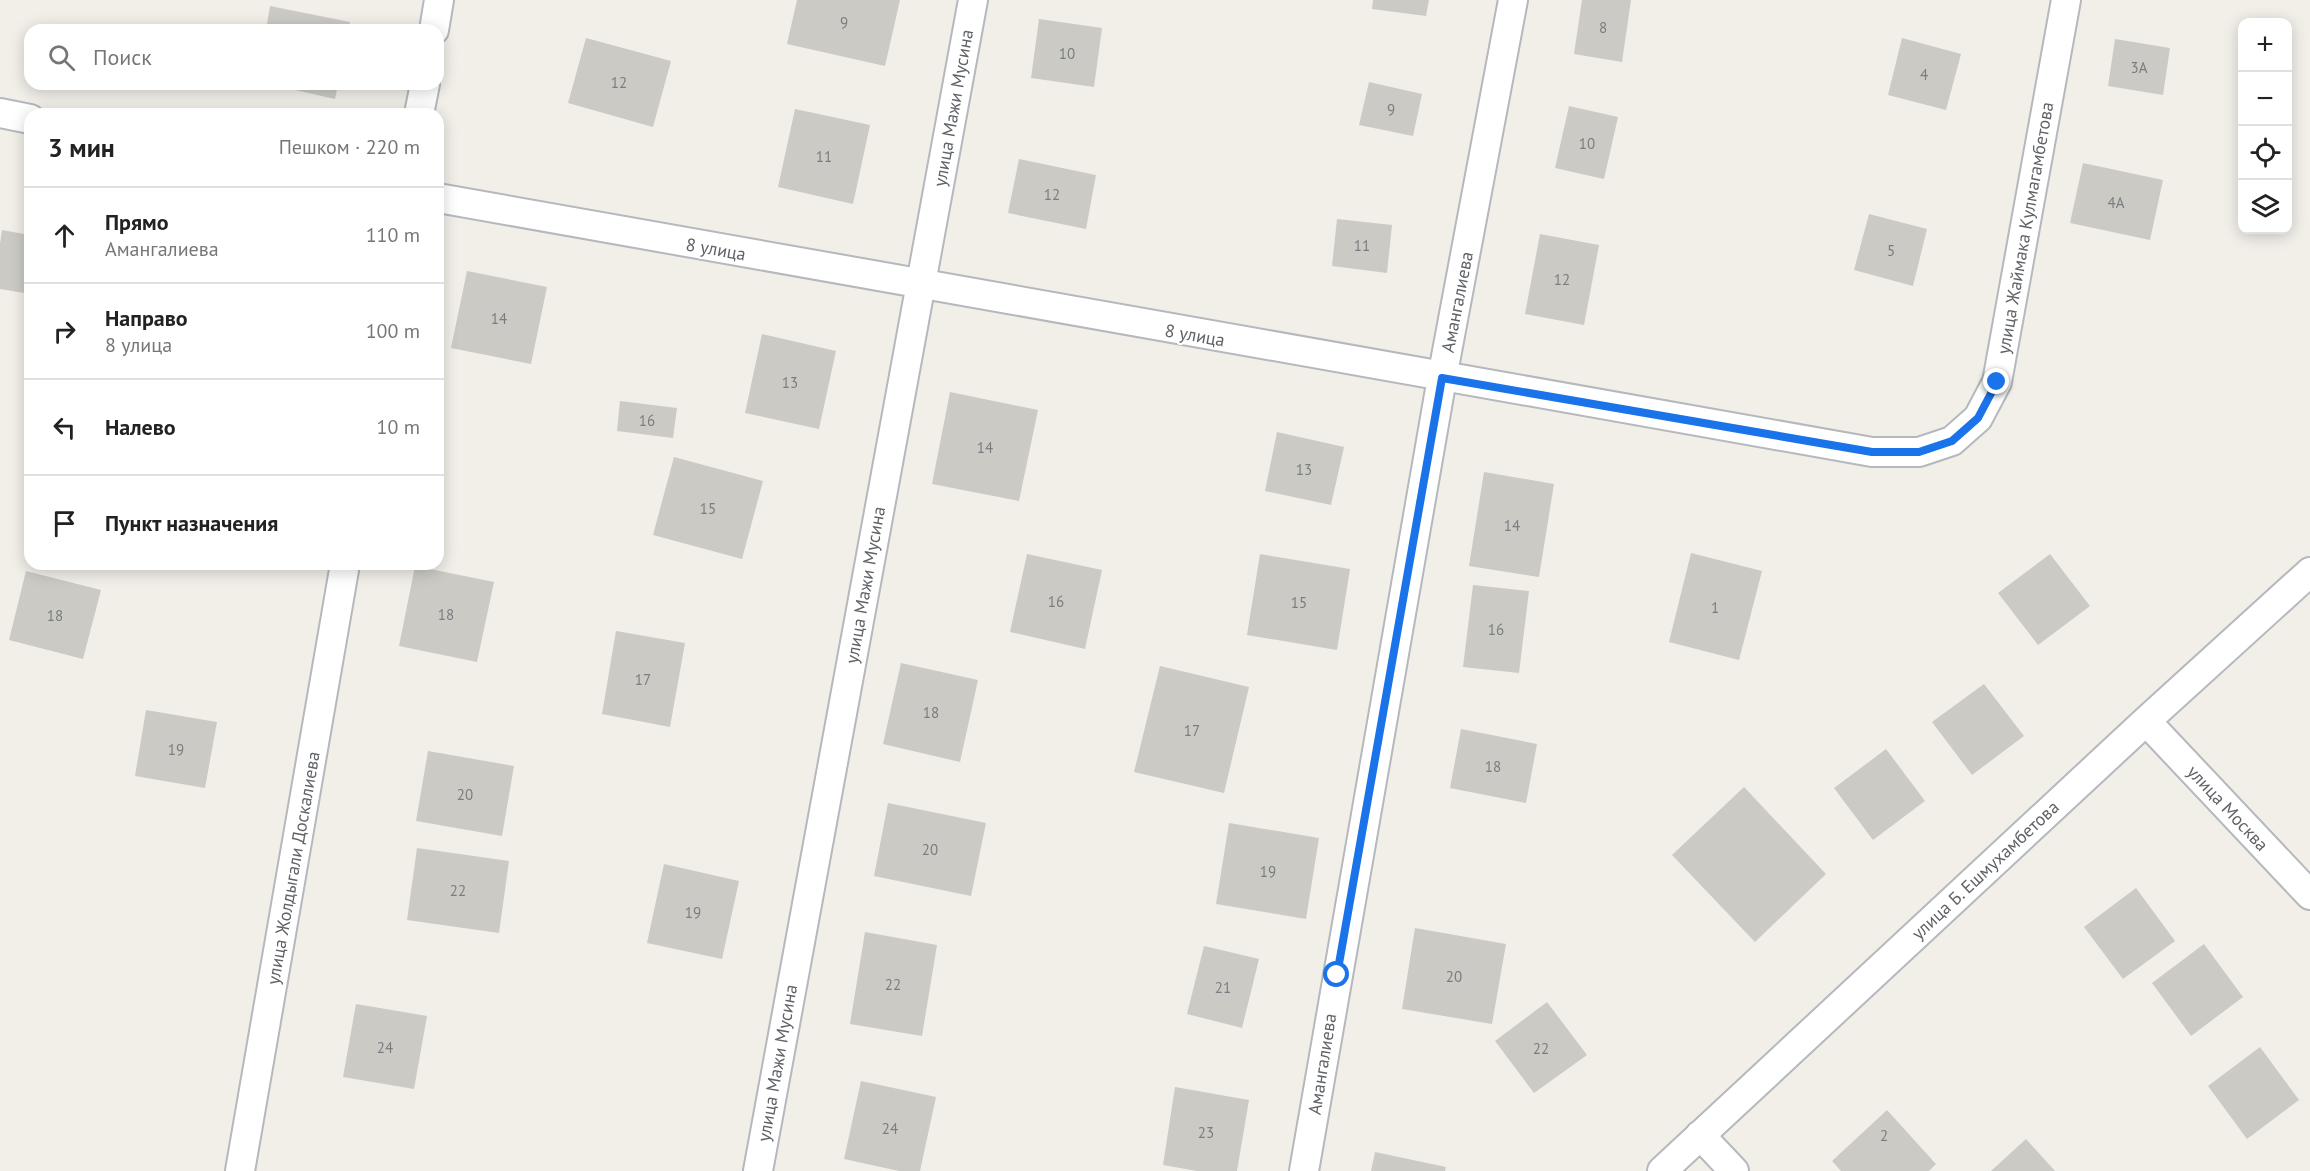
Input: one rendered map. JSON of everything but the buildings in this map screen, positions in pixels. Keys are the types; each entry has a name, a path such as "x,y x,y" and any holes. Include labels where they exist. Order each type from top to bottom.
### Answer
{"street":[{"path":"435,24 440,0"},
{"name":"улица Мажи Мусина","path":"758,1171 973,0"},
{"name":"Амангалиева","path":"1304,1171 1442,378 1513,0"},
{"name":"улица Жаймака Кулмагамбетова","path":"1952,441 1978,418 1997,382 2066,0"},
{"path":"420,108 424,90"},
{"path":"0,113 24,118"},
{"name":"8 улица","path":"444,199 920,287 1872,452 1919,452 1952,441"},
{"name":"улица Жолдыгали Доскалиева","path":"240,1171 344,570"},
{"name":"улица Б. Ешмухамбетова","path":"1662,1171 2146,721 2310,572"},
{"name":"улица Москва","path":"2146,721 2310,895"},
{"path":"1700,1135 1734,1171"}],"route":[{"path":"1337,975 1442,378 1872,452 1919,452 1952,441 1978,418 1997,382"}]}
